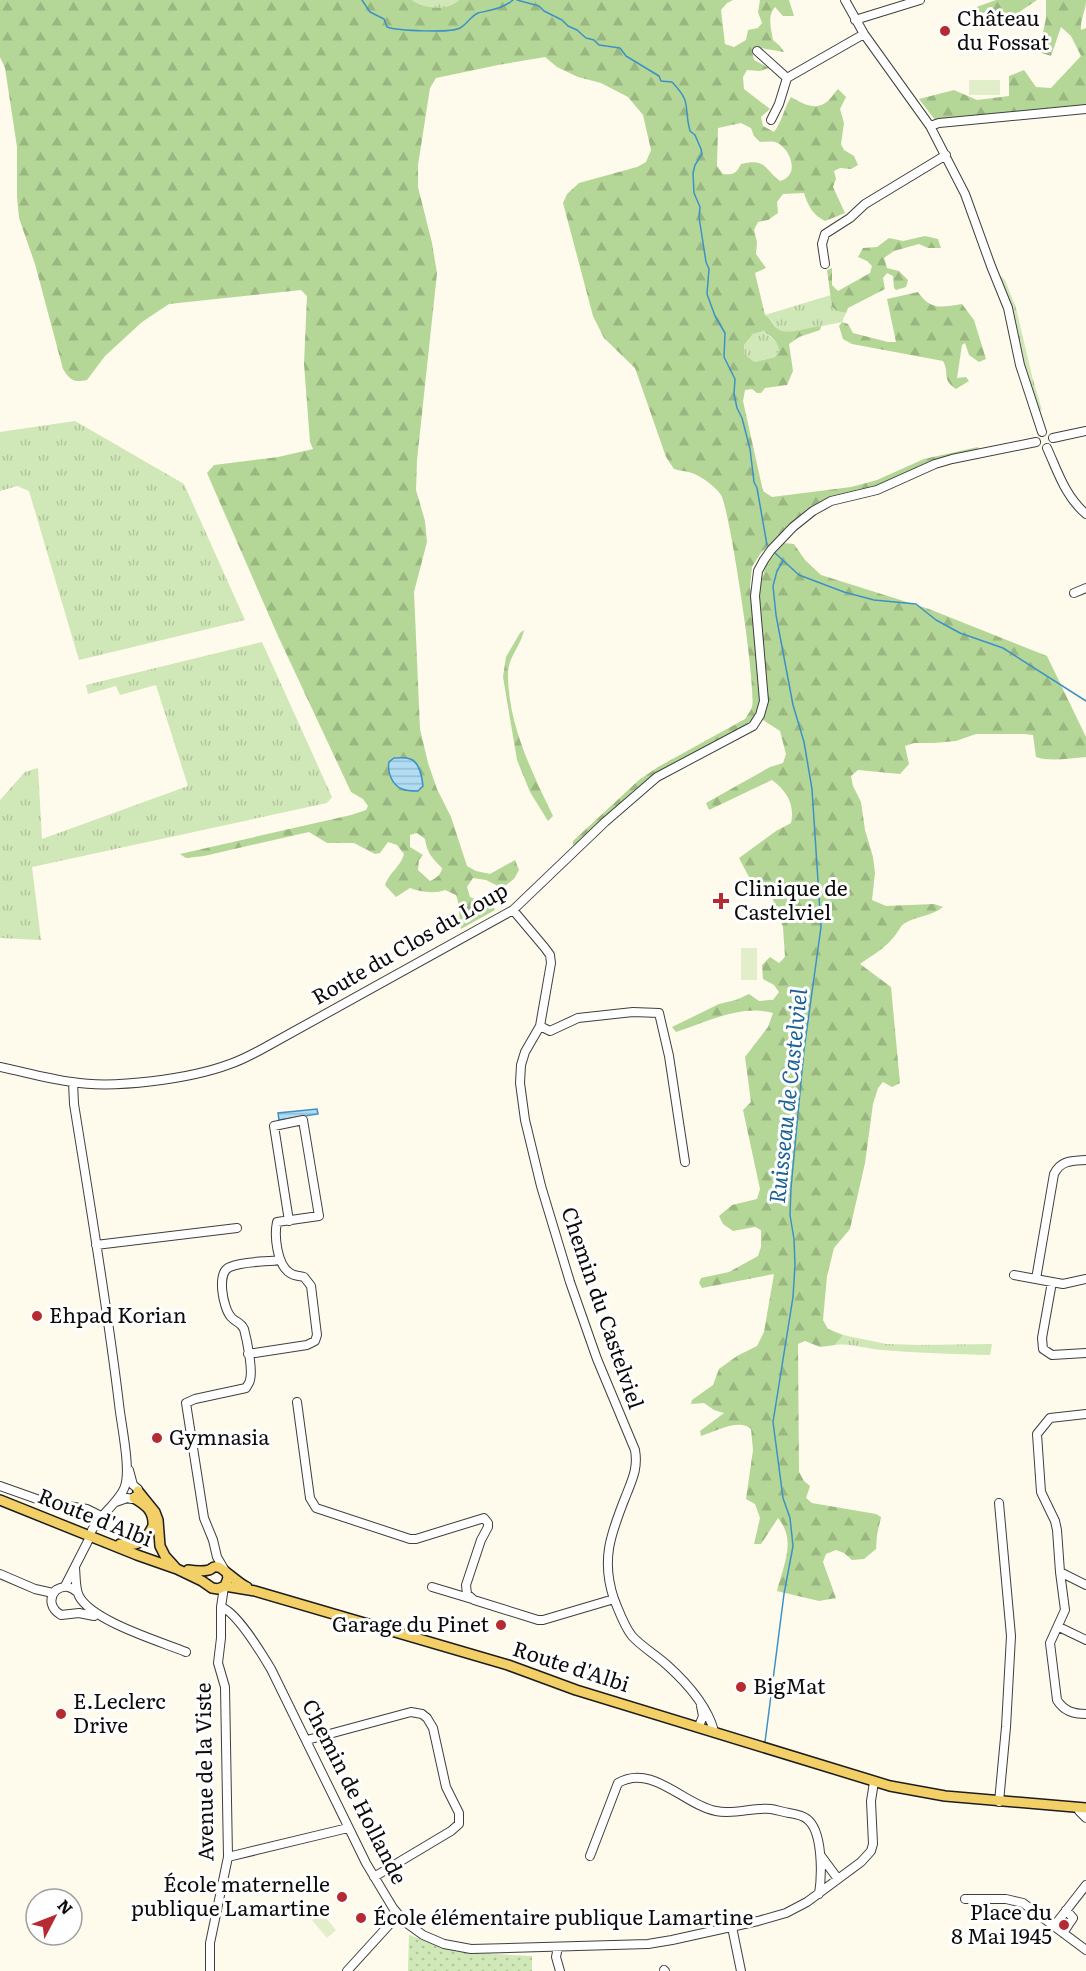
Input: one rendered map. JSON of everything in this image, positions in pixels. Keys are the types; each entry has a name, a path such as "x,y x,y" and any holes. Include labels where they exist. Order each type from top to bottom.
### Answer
{"main road":[{"path":"111,1545 138,1544 152,1529 153,1521 150,1510 130,1492"},
{"path":"130,1492 155,1512 158,1520 160,1546 165,1556 177,1569"},
{"name":"Route d'Albi","path":"0,1500 177,1569 209,1586"},
{"path":"219,1567 226,1571 228,1578 225,1587 218,1589 209,1586 206,1578 209,1570 219,1567"},
{"name":"Route d'Albi","path":"177,1569 196,1572 209,1570"},
{"name":"Route d'Albi","path":"226,1571 238,1582 255,1592"},
{"name":"Route d'Albi","path":"225,1587 255,1592 508,1665 576,1690 699,1726 874,1782 925,1794 1083,1808"}],"street":[{"path":"845,0 864,34 930,126 965,195 1008,308 1020,365 1042,432"},
{"path":"855,20 920,0"},
{"path":"771,120 787,78 864,34"},
{"path":"757,51 787,78"},
{"path":"930,126 939,123 1086,109"},
{"path":"825,264 822,244 825,234 850,218 865,204 946,155"},
{"path":"1053,438 1086,431"},
{"path":"1042,432 1047,432 1053,438 1052,444 1047,448 1041,448 1036,442 1037,435 1042,432"},
{"name":"Route du Clos du Loup","path":"0,1067 73,1082 99,1084 145,1081 202,1072 233,1064 513,910 605,822 657,777 738,735 758,720 763,709 764,692 755,596 758,571 771,550 804,517 831,501 877,490 935,464 1036,442"},
{"path":"1047,448 1062,484 1075,504 1086,514"},
{"path":"1074,593 1086,588"},
{"name":"Chemin du Castelviel","path":"513,910 550,955 550,972 540,1026 525,1052 521,1065 520,1083 525,1120 541,1186 570,1282 597,1359 635,1450 634,1475 609,1544 607,1566 614,1599 633,1637 667,1665 698,1698 710,1718 714,1731"},
{"path":"540,1026 550,1031 578,1018 633,1012 660,1013 685,1162"},
{"path":"73,1082 74,1104 130,1492 115,1502 101,1516 92,1530"},
{"path":"248,1354 308,1345 315,1341 317,1335 311,1286 304,1277 288,1272 280,1260 276,1230 277,1222 289,1221 319,1216 303,1120 274,1126 289,1221"},
{"path":"1036,1279 1054,1174 1064,1162 1086,1160"},
{"path":"96,1245 237,1228"},
{"path":"226,1571 217,1557 204,1518 186,1403 246,1388 250,1381 243,1329 241,1324 232,1319 225,1307 222,1278 224,1272 231,1266 280,1260"},
{"path":"1014,1275 1068,1284 1086,1279"},
{"path":"1052,1282 1042,1338 1043,1349 1052,1355 1086,1353"},
{"path":"297,1402 310,1498 316,1508 410,1539 484,1518 486,1520 488,1527 481,1540 466,1585 467,1594 474,1600"},
{"path":"1086,1414 1050,1418 1037,1434 1041,1492 1057,1530 1065,1610 1050,1643 1057,1700 1062,1707 1074,1714 1086,1713"},
{"path":"0,1486 48,1503 87,1509 101,1516"},
{"path":"999,1503 1011,1636 999,1802"},
{"path":"52,1607 53,1593 65,1586 88,1540"},
{"path":"209,1570 214,1548"},
{"path":"72,1614 79,1606 75,1568"},
{"path":"1060,1572 1086,1585"},
{"path":"0,1574 53,1593"},
{"path":"65,1586 74,1589 91,1611 115,1623"},
{"name":"Avenue de la Viste","path":"209,1586 221,1607"},
{"name":"Avenue de la Viste","path":"210,1971 210,1943 228,1857 225,1687 218,1663 221,1607 225,1587"},
{"path":"432,1587 543,1620 614,1599"},
{"path":"35,1588 61,1615 88,1614 186,1652"},
{"name":"Chemin de Hollande","path":"221,1607 230,1611 272,1669 348,1828 374,1877 398,1915 423,1935 452,1947 471,1949 648,1944 732,1928 793,1911 861,1862 873,1848 871,1801 874,1782"},
{"path":"1059,1627 1086,1640"},
{"path":"698,1698 703,1716 699,1726"},
{"path":"307,1740 411,1712 422,1714 431,1723 446,1787 459,1813 459,1824 374,1877"},
{"path":"590,1856 618,1783 627,1778 641,1778 663,1784 698,1805 716,1811 770,1809 801,1815 812,1825 821,1856 837,1880"},
{"path":"1083,1808 1079,1810 1086,1818"},
{"path":"228,1857 348,1828"},
{"path":"819,1894 821,1856"},
{"path":"820,1871 830,1880 837,1880"},
{"path":"1054,1926 1086,1885"},
{"path":"965,1899 1006,1899 1023,1903 1086,1950"},
{"path":"1063,1933 1072,1918 1066,1910"},
{"path":"347,1971 398,1915"},
{"path":"732,1928 741,1971"},
{"path":"558,1947 556,1958 560,1971"}],"green space":[{"path":"0,0 412,0 436,8 449,6 459,0 733,0 721,10 725,44 734,47 746,40 748,30 758,28 762,23 758,12 760,0 789,0 794,16 783,16 775,7 770,18 773,40 784,52 761,48 752,51 754,60 769,68 760,71 747,70 743,77 744,89 770,109 761,117 763,126 774,132 791,97 805,104 820,106 829,100 838,89 846,97 840,109 844,123 841,144 844,150 854,156 858,165 851,169 840,168 834,171 836,179 833,187 845,213 825,221 812,210 804,193 783,194 777,202 778,213 768,220 758,222 754,230 757,242 756,254 766,268 755,273 765,315 776,327 787,332 821,326 820,330 799,337 789,344 793,371 787,385 765,388 761,393 752,389 745,390 743,401 763,491 772,497 851,487 877,480 924,459 978,447 979,451 874,488 816,504 795,520 760,554 752,567 750,587 763,692 755,719 743,728 657,773 634,790 573,848 573,841 639,780 745,719 751,710 751,669 736,564 721,495 699,476 674,469 666,457 635,368 604,338 593,316 563,203 567,194 579,183 637,167 646,162 651,150 643,115 628,97 601,83 578,77 557,67 545,57 436,78 430,88 418,165 418,187 437,273 417,460 416,490 425,521 427,542 414,592 420,729 428,763 437,789 451,817 467,866 490,874 515,860 519,870 514,879 502,888 486,880 473,878 467,887 470,897 481,902 491,902 495,910 461,929 456,895 445,890 428,892 410,888 396,897 385,885 404,854 397,845 388,842 380,853 375,854 354,843 327,843 309,832 186,858 180,854 351,815 366,810 368,806 363,799 351,792 278,636 207,473 214,465 278,457 313,449 310,442 304,364 307,296 301,290 169,304 142,322 105,356 87,380 76,381 70,378 63,369 35,264 19,218 17,147 5,68 0,57","holes":["741,123 751,128 754,136 760,142 773,142 780,145 785,149 791,161 792,167 787,178 780,181 764,165 755,162 741,164 734,173 723,174 717,166 718,128","764,331 774,339 779,350 775,357 755,362 744,354 744,345 753,334","394,758 410,758 418,791 401,789","417,833 425,839 430,855 442,868 440,874 430,881 418,870 419,860 423,855 410,847 410,835"]},
{"path":"412,0 459,0 449,6 436,8"},
{"path":"996,0 1037,0 1009,19 971,25 968,10"},
{"path":"1046,0 1086,0 1081,30 1086,28 1086,107 935,120 919,99 954,90 977,100 1009,96 1009,76 1024,70 1036,87 1051,88 1081,56 1071,36 1061,27 1051,56 1039,52 1046,18"},
{"path":"969,80 1000,80 1000,95 969,95"},
{"path":"925,236 938,239 941,248 928,248 919,244 894,251 884,258 887,268 899,271 908,280 906,287 896,290 893,276 887,273 883,278 885,289 848,308 846,313 832,307 827,270 832,268 832,285 838,291 870,273 872,266 858,257 863,248 877,247 889,238 903,241"},
{"path":"997,273 1005,280 1016,308 1042,410 1038,411 1025,373"},
{"path":"918,292 932,305 943,307 962,304 974,320 986,359 979,362 969,355 965,343 962,345 957,378 966,377 969,381 956,389 947,379 943,361 852,344 843,339 839,326 842,322 848,324 853,333 896,342 887,299"},
{"path":"831,295 832,307 846,313 842,322 789,333 777,328 765,315"},
{"path":"764,331 779,345 779,350 775,357 755,362 744,354 744,345 753,334"},
{"path":"75,421 184,484 245,620 79,660 29,491 17,486 0,491 0,432"},
{"path":"784,543 794,544 805,560 821,575 929,609 1047,656 1086,737 1086,757 1061,759 1036,757 1033,735 1024,734 976,734 956,741 914,743 905,746 909,764 900,774 858,770 851,776 861,802 865,830 873,857 875,873 872,900 886,906 934,904 943,907 905,923 886,946 860,964 891,987 900,1083 892,1087 883,1082 878,1088 873,1104 865,1163 850,1229 834,1248 827,1276 823,1320 828,1329 843,1335 835,1345 820,1347 805,1341 798,1344 799,1472 810,1486 806,1498 812,1503 876,1514 881,1517 876,1549 864,1559 852,1560 836,1550 826,1554 823,1562 836,1598 819,1601 777,1591 788,1544 784,1526 778,1518 761,1544 754,1544 760,1518 755,1504 746,1499 753,1450 751,1429 734,1425 701,1436 700,1431 724,1413 704,1403 691,1404 692,1400 713,1385 719,1369 737,1356 757,1346 764,1332 774,1274 702,1288 699,1283 701,1278 729,1272 758,1256 761,1247 761,1230 755,1227 733,1231 723,1224 719,1216 732,1205 757,1199 760,1189 743,1110 751,1102 745,1057 768,1027 773,1013 737,1012 676,1032 672,1027 719,1004 749,994 759,1001 773,1000 779,992 774,985 763,979 762,965 770,957 779,963 785,957 783,927 772,897 749,877 739,858 791,823 791,804 782,789 772,780 709,810 706,803 770,767 783,763 786,754 780,731 763,720 768,696 758,591 767,563"},
{"path":"524,630 509,668 509,693 523,748 553,816 548,821 530,792 517,760 503,677 506,657"},
{"path":"262,642 332,797 327,803 32,867 41,940 0,938 0,800 25,772 38,768 42,839 188,786 156,685 120,695 116,686 88,694 86,685"},
{"path":"741,948 757,948 757,980 741,980"},
{"path":"843,1335 886,1344 992,1344 990,1355 909,1352 835,1345"},
{"path":"321,1912 336,1930 327,1938 312,1920"},
{"path":"409,1935 457,1952 532,1956 532,1971 408,1971"}],"water":[{"path":"394,758 408,758 416,763 423,786 418,791 404,790 393,781 389,762"},
{"path":"317,1109 318,1114 279,1120 278,1113"}],"waterway":[{"name":"Ruisseau de Castelviel","path":"362,0 370,12 384,19 387,27 436,31 460,28 478,13 501,7 513,0"},
{"name":"Ruisseau de Castelviel","path":"517,0 539,6 599,45 620,48 626,56 659,76 661,81 672,82 683,95 690,131 695,135 702,154 693,173 694,193 700,207 699,217 709,269 707,294 715,316 725,333 724,357 735,379 734,394 750,449 754,482 767,545"},
{"name":"Ruisseau de Castelviel","path":"775,553 799,575 844,592 874,600 916,604 936,620 960,633 1003,648 1086,701"},
{"name":"Ruisseau de Castelviel","path":"765,1742 784,1594 793,1546 790,1518 783,1498 773,1422 793,1297 795,1265 790,1215 791,1188 804,1050 821,927 812,789 776,615 773,586 777,571 783,561"}],"place":[{"name":"Château du Fossat","path":"945,31"},
{"name":"Clinique de Castelviel","path":"721,901"},
{"name":"Ehpad Korian","path":"37,1316"},
{"name":"Gymnasia","path":"157,1438"},
{"name":"Garage du Pinet","path":"501,1625"},
{"name":"BigMat","path":"741,1687"},
{"name":"E.Leclerc Drive","path":"61,1714"},
{"name":"École maternelle publique Lamartine","path":"342,1897"},
{"name":"École élémentaire publique Lamartine","path":"361,1918"},
{"name":"Place du 8 Mai 1945","path":"1064,1925"}]}
